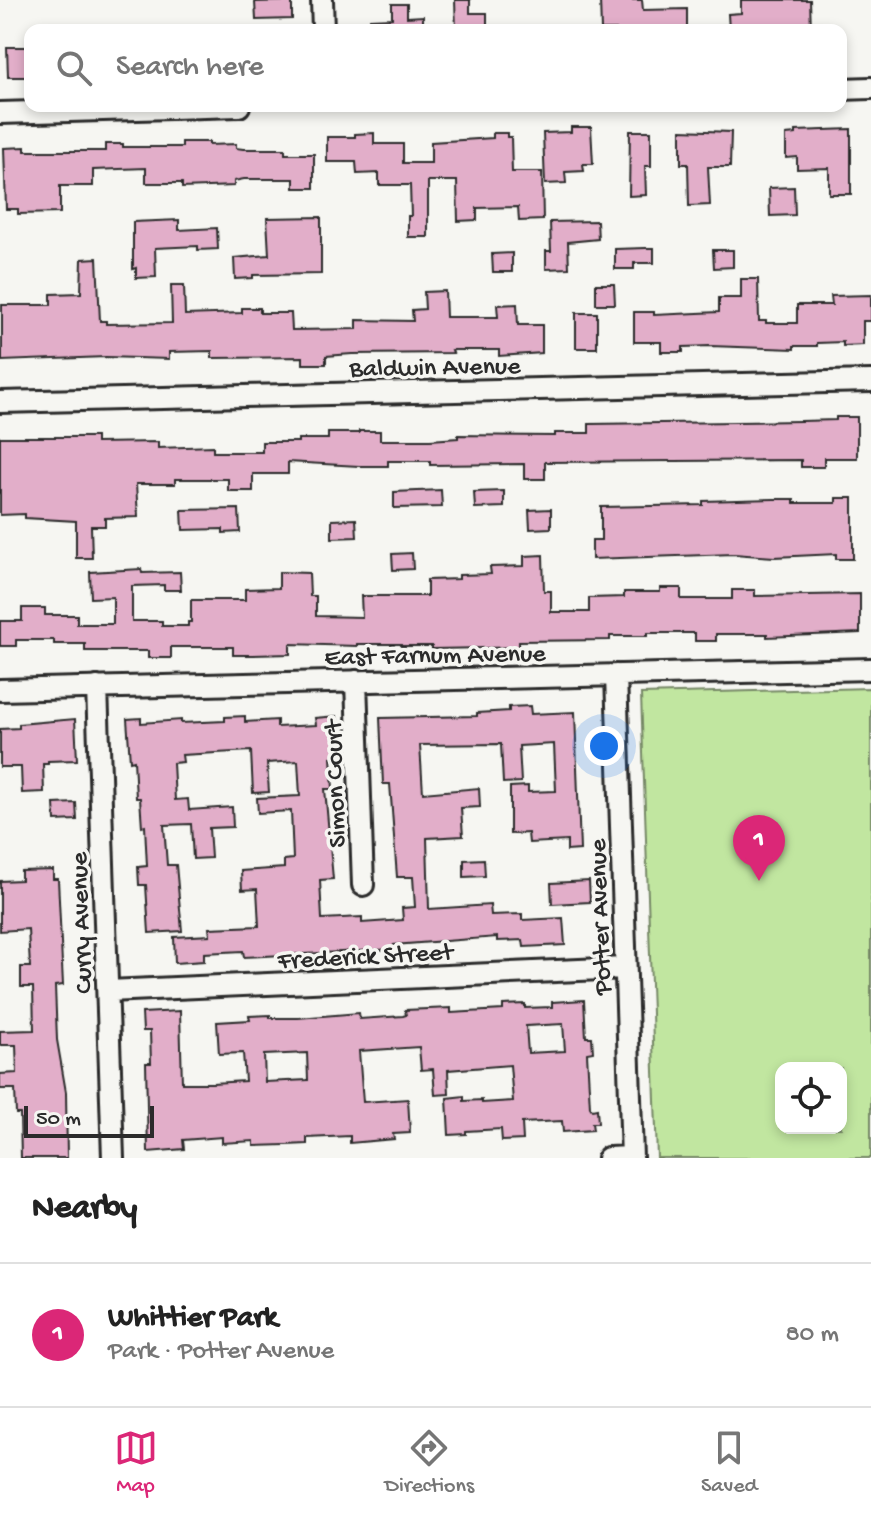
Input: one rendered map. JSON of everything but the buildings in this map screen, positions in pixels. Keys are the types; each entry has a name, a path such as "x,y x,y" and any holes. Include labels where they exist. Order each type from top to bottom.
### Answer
{"street":[{"path":"322,0 323,24"},
{"path":"847,89 871,88"},
{"path":"0,113 34,112"},
{"name":"Baldwin Avenue","path":"0,402 871,381"},
{"name":"East Farnum Avenue","path":"0,690 871,669"},
{"name":"Potter Avenue","path":"616,675 632,1158"},
{"name":"Simon Court","path":"356,681 363,885"},
{"name":"Curry Avenue","path":"97,687 113,1158"},
{"name":"Frederick Street","path":"108,991 625,968"},
{"path":"608,1158 632,1158"}],"green space":[{"path":"871,688 871,1158 657,1158 641,694"}],"place":[{"name":"Whittier Park","path":"759,881"}]}
